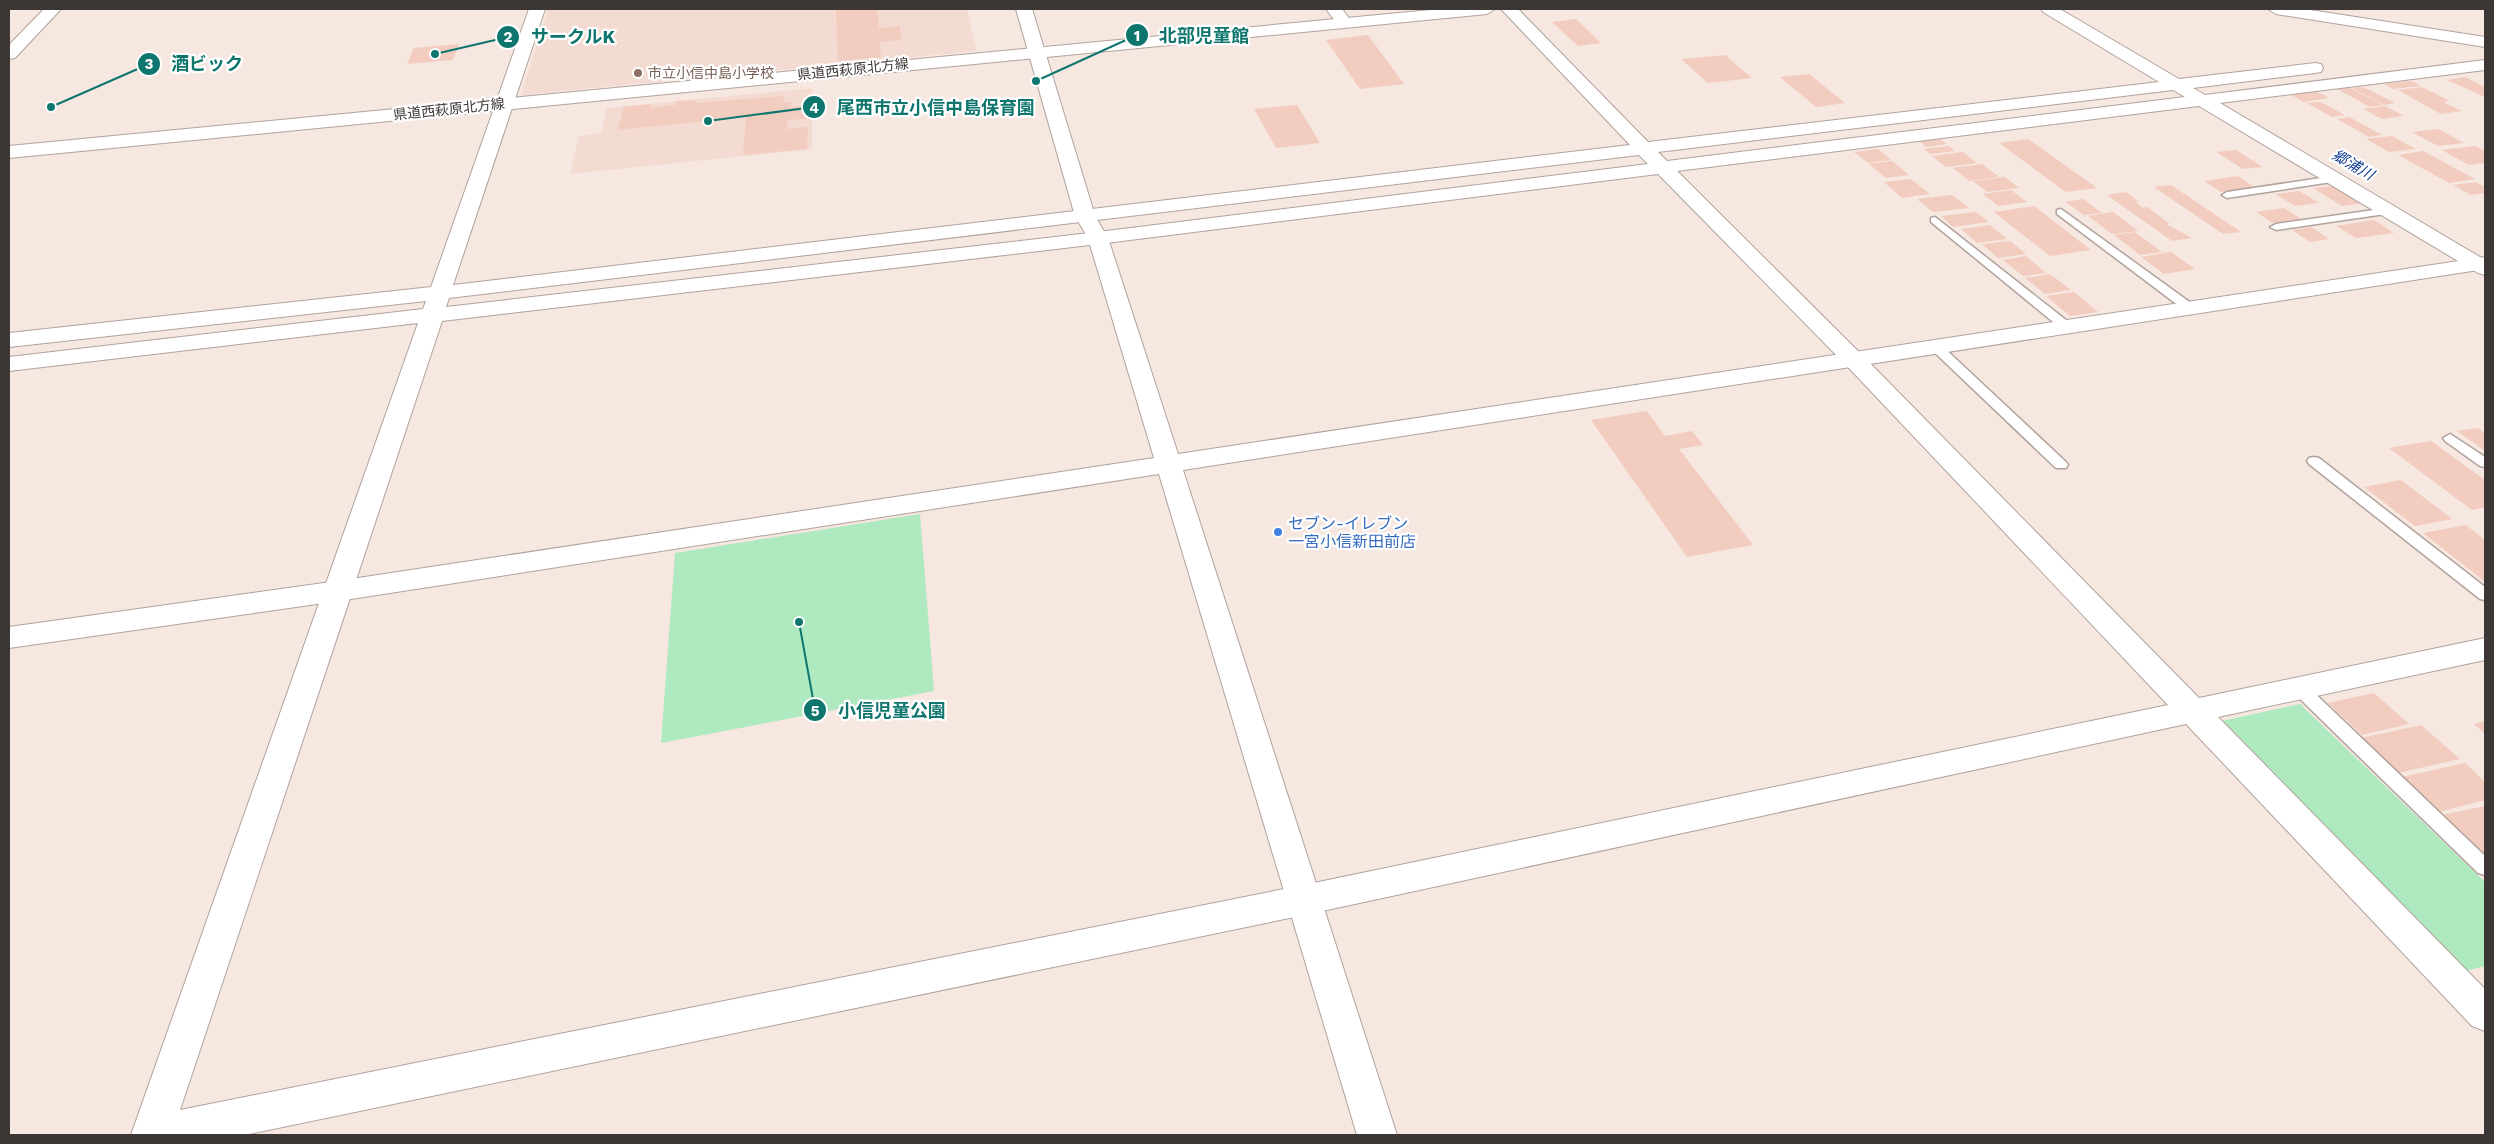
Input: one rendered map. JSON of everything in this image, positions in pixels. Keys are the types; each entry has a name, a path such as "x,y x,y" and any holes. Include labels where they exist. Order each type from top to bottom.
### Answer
{"street":[{"path":"152,1135 537,9"},
{"path":"1024,9 1168,463 1377,1135"},
{"name":"県道西萩原北方線","path":"9,152 1038,51 1339,15 1487,9"},
{"path":"1509,9 1642,148 1854,360 2485,1014"},
{"path":"2049,9 2388,211 2483,265"},
{"path":"2276,9 2485,42"},
{"path":"9,54 57,10"},
{"path":"1092,227 1642,148 2173,84 2485,49"},
{"path":"9,364 436,304 1092,227 1662,167 2485,65"},
{"path":"9,638 338,591 1168,463 2483,265"},
{"path":"9,340 436,304"},
{"path":"152,1135 1304,900 2485,649"}],"lane":[{"path":"2227,196 2334,179"},
{"path":"2276,227 2388,211"},
{"path":"2061,212 2191,309"},
{"path":"1935,220 2067,328"},
{"path":"1937,348 2060,464"},
{"path":"2450,438 2485,463"},
{"path":"2314,461 2485,595"},
{"path":"2299,688 2485,867"}],"shaded area":[{"name":"市立小信中島小学校","path":"548,9 967,9 977,51 521,95"},
{"path":"812,88 812,149 570,174 579,136 601,133 607,108"}],"green space":[{"path":"920,514 934,691 661,743 675,553"},
{"path":"2300,704 2485,882 2485,966 2465,971 2222,721"}],"building":[{"path":"836,9 877,9 879,28 900,26 901,40 880,42 881,57 838,61"},
{"path":"1576,19 1601,43 1578,46 1552,22"},
{"path":"1368,35 1404,84 1360,89 1326,40"},
{"path":"459,44 453,60 407,64 414,48"},
{"path":"1725,55 1752,78 1708,83 1681,59"},
{"path":"1809,74 1845,103 1816,107 1780,77"},
{"path":"2465,77 2485,87 2485,97 2447,80"},
{"path":"2412,81 2421,86 2393,89 2384,84"},
{"path":"2363,87 2395,103 2384,105 2352,88"},
{"path":"2422,87 2450,101 2443,102 2462,111 2441,114 2398,90"},
{"path":"2350,88 2383,105 2370,107 2337,89"},
{"path":"2315,91 2329,98 2304,102 2290,94"},
{"path":"784,96 783,102 791,102 791,107 807,105 806,119 787,120 787,129 808,127 807,149 743,155 746,117 618,130 624,107 651,104 651,108 675,105 676,101 696,100 696,103"},
{"path":"2320,102 2345,115 2332,117 2307,103"},
{"path":"1297,105 1320,143 1276,148 1254,109"},
{"path":"2385,106 2404,116 2382,119 2363,109"},
{"path":"2349,117 2382,135 2369,137 2337,119"},
{"path":"2438,129 2464,143 2438,146 2412,132"},
{"path":"2392,136 2416,149 2389,152 2366,139"},
{"path":"1940,139 1947,144 1926,147 1919,141"},
{"path":"2028,139 2097,188 2066,192 1999,143"},
{"path":"1949,146 1955,151 1930,154 1924,149"},
{"path":"2475,146 2485,151 2485,163 2469,165 2442,150"},
{"path":"1878,149 1891,160 1868,163 1854,152"},
{"path":"2236,150 2263,167 2243,169 2216,152"},
{"path":"2423,151 2475,179 2449,183 2398,155"},
{"path":"1963,152 1977,163 1946,167 1932,156"},
{"path":"1892,161 1909,175 1886,178 1869,164"},
{"path":"1982,164 1999,177 1969,181 1953,168"},
{"path":"2238,176 2255,188 2221,192 2204,181"},
{"path":"2005,177 2019,188 1987,192 1973,181"},
{"path":"1911,179 1930,194 1902,198 1884,182"},
{"path":"2476,182 2485,187 2485,193 2471,195 2453,185"},
{"path":"2171,185 2241,232 2223,234 2154,187"},
{"path":"2333,186 2363,203 2342,206 2313,188"},
{"path":"2011,190 2027,202 1998,206 1983,194"},
{"path":"2299,191 2319,203 2295,206 2275,194"},
{"path":"2126,192 2139,202 2135,202 2143,208 2147,207 2170,224 2166,224 2192,238 2172,241 2107,195"},
{"path":"1952,195 1969,208 1933,212 1917,199"},
{"path":"2083,199 2102,213 2084,215 2065,202"},
{"path":"2034,206 2091,250 2050,256 1994,212"},
{"path":"2284,208 2301,219 2273,223 2256,212"},
{"path":"1976,212 1989,222 1953,227 1941,216"},
{"path":"2113,212 2138,231 2112,234 2088,216"},
{"path":"2374,220 2394,233 2356,238 2336,226"},
{"path":"1990,225 2007,239 1977,243 1961,229"},
{"path":"2311,227 2329,239 2310,242 2292,230"},
{"path":"2135,232 2162,252 2140,255 2114,235"},
{"path":"2010,241 2026,254 1998,258 1982,244"},
{"path":"2171,252 2195,269 2164,274 2141,257"},
{"path":"2026,256 2046,273 2023,276 2003,260"},
{"path":"2050,274 2071,290 2045,294 2025,278"},
{"path":"2074,292 2098,312 2070,316 2046,296"},
{"path":"1647,411 1665,436 1692,431 1703,445 1679,449 1753,545 1687,557 1591,420"},
{"path":"2478,428 2485,433 2485,451 2457,431"},
{"path":"2431,441 2485,480 2485,507 2472,510 2389,448"},
{"path":"2401,480 2452,519 2415,526 2364,487"},
{"path":"2466,525 2485,540 2485,582 2423,533"},
{"path":"2374,693 2409,724 2362,735 2328,703"},
{"path":"2485,721 2485,734 2474,724"},
{"path":"2421,725 2460,759 2398,773 2361,738"},
{"path":"2465,763 2485,782 2485,800 2439,812 2402,777"},
{"path":"2485,806 2485,853 2483,854 2442,815"}],"place":[{"name":"サークルK","path":"435,54"},
{"name":"市立小信中島小学校","path":"638,73"},
{"name":"北部児童館","path":"1036,81"},
{"name":"酒ビック","path":"51,107"},
{"name":"尾西市立小信中島保育園","path":"708,121"},
{"name":"セブン-イレブン 一宮小信新田前店","path":"1278,532"},
{"name":"小信児童公園","path":"799,622"}],"water label":[{"name":"郷浦川","path":"2353,165"}]}
